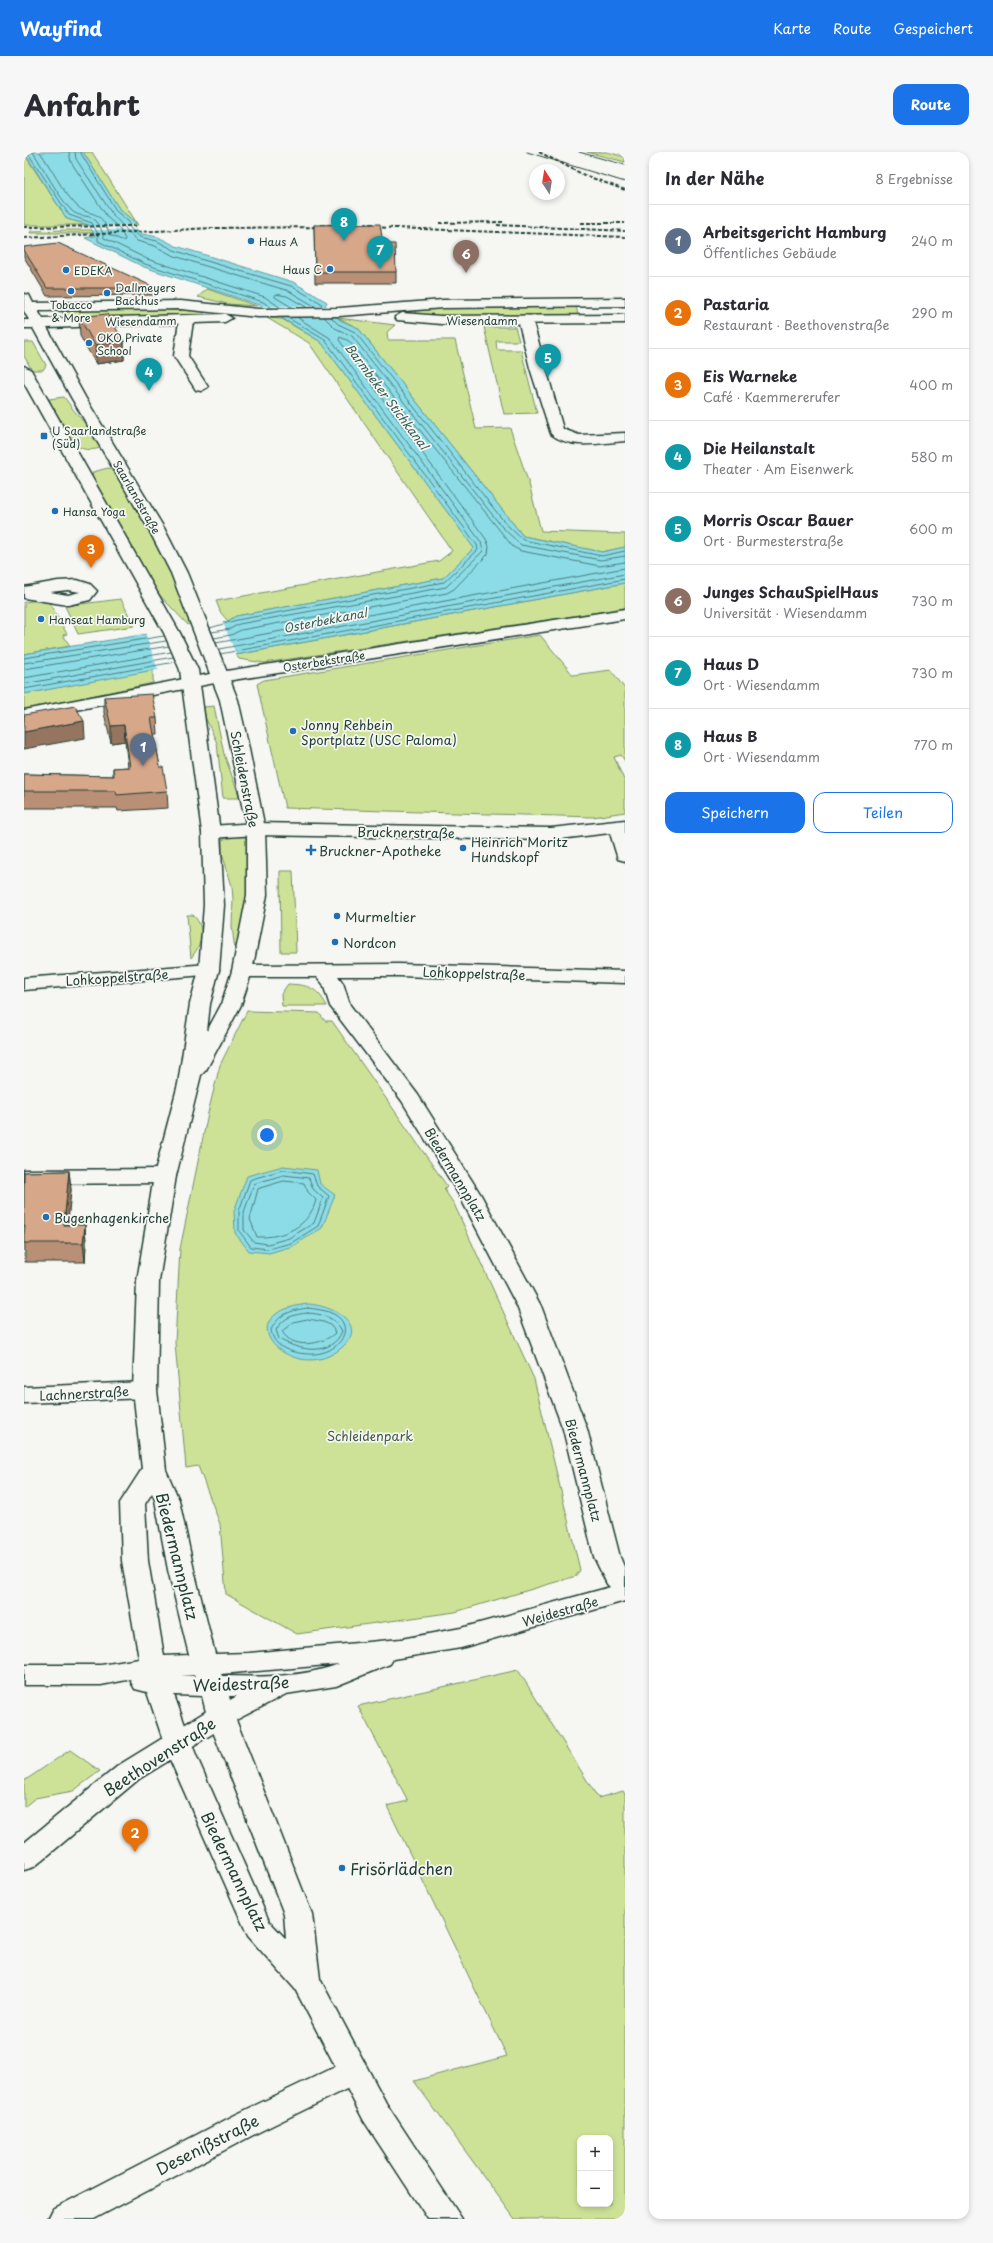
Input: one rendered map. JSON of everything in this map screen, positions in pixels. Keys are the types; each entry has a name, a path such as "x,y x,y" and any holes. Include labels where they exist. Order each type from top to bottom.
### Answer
{"street":[{"name":"Wiesendamm","path":"26,304 181,305 258,313 339,312 443,304 625,302"},
{"name":"Saarlandstraße","path":"26,304 31,324 68,378 156,528 179,573 217,669"},
{"name":"Wiesendamm","path":"339,312 426,319 625,319"},
{"name":"Wiesendamm","path":"31,324 214,320 258,313"},
{"path":"525,319 537,368 556,431 560,435 582,439 625,437"},
{"path":"186,321 182,356 201,387"},
{"path":"68,378 36,379 169,627 189,674 211,832 214,905 209,970"},
{"name":"Osterbekstraße","path":"24,715 189,674 217,669 625,614"},
{"name":"Schleidenstraße","path":"217,669 229,700 256,829 257,895 242,971"},
{"path":"621,826 625,855"},
{"name":"Brucknerstraße","path":"211,832 256,829 551,834 621,826"},
{"name":"Lohkoppelstraße","path":"24,984 209,970 242,971"},
{"name":"Biedermannplatz","path":"209,970 200,1004 189,1084 165,1176 148,1281 145,1390 154,1470 167,1500 181,1570 208,1675 220,1716 298,1914 305,1980"},
{"name":"Lohkoppelstraße","path":"323,971 399,970 625,977"},
{"path":"242,971 323,971"},
{"name":"Biedermannplatz","path":"189,1084 231,1005 242,971"},
{"name":"Biedermannplatz","path":"323,971 333,983 340,1006 411,1099 466,1188 529,1306 575,1429 607,1557 616,1577 625,1586"},
{"path":"24,1177 165,1176"},
{"name":"Lachnerstraße","path":"24,1396 145,1390"},
{"name":"Biedermannplatz","path":"154,1470 132,1503 135,1561 142,1610 155,1675 177,1743 258,1928 305,1980"},
{"name":"Weidestraße","path":"208,1675 273,1661 401,1649 461,1638 625,1592"},
{"name":"Weidestraße","path":"24,1675 208,1675 286,1684 336,1676 401,1649"},
{"name":"Weidestraße","path":"220,1716 286,1684"},
{"name":"Beethovenstraße","path":"24,1859 109,1787 129,1772 220,1716"},
{"path":"305,1980 352,2072 375,2112 446,2219"},
{"name":"Desenißstraße","path":"64,2219 246,2124 352,2072"}],"green space":[{"path":"83,152 92,152 138,225 133,225 136,223 120,210"},
{"path":"587,152 607,152 625,157 625,162"},
{"path":"24,154 67,219 89,225 24,225"},
{"path":"92,230 93,233 30,233 31,231"},
{"path":"207,289 257,306 228,304 198,297"},
{"path":"576,305 578,316 434,317 416,314 414,311 418,308"},
{"path":"156,307 202,310 204,314 200,316 67,320 62,312"},
{"path":"267,318 282,319 321,342 474,548 443,578 236,616 228,621 221,613 216,601 439,561 452,551 309,343"},
{"path":"338,318 395,325 387,332 388,340 455,340 476,429 510,428 529,484 541,531 625,534 625,547 602,552 523,536 358,328"},
{"path":"484,327 515,327 519,341 496,341 497,350 521,350 537,413 504,414"},
{"path":"24,342 33,342 46,365 43,370 32,370 24,356"},
{"path":"64,397 103,447 91,450 82,448 74,444 68,437 62,428 49,399"},
{"path":"108,468 116,470 163,552 192,624 188,625 150,585 91,481 93,472"},
{"path":"625,583 625,608 264,663 239,659 236,655"},
{"name":"Hanseat Hamburg","path":"47,599 67,634 63,635 70,646 24,654 24,602"},
{"path":"121,599 134,626 78,634 65,606"},
{"path":"540,635 573,675 611,670 625,689 625,761 621,755 614,757 625,782 625,812 593,817 285,808 257,684 264,680"},
{"path":"153,669 153,683 24,710 24,694"},
{"path":"214,706 224,754 240,798 223,798 217,743 205,717 204,707"},
{"path":"232,836 244,836 249,844 246,904 235,951 232,926 232,886 222,853 222,840"},
{"path":"280,871 293,871 296,952 281,952"},
{"path":"187,915 193,915 200,926 201,931 200,942 191,958"},
{"path":"288,984 301,985 311,988 320,995 327,1006 282,1006 281,994"},
{"name":"Schleidenpark","path":"247,1011 319,1013 325,1021 332,1021 447,1186 444,1189 454,1204 534,1379 580,1570 576,1576 455,1612 297,1634 226,1594 220,1524 198,1466 186,1468 175,1343 180,1249 208,1113 220,1065"},
{"path":"518,1670 598,1798 623,1791 625,1794 625,2219 515,2219 414,2081 507,2056 387,1806 408,1801 358,1706"},
{"path":"70,1750 100,1771 73,1791 35,1798 24,1807 24,1781"}],"water":[{"path":"24,152 83,152 120,210 136,223 133,225 142,234 158,237 176,246 293,282 327,302 325,306 340,320 358,328 523,536 602,552 625,547 625,583 24,694 24,654 228,621 236,616 443,578 474,548 321,342 262,306 144,267 85,238 95,236 89,225 67,219"},
{"path":"283,1166 317,1170 320,1184 335,1195 322,1228 293,1246 269,1253 249,1251 235,1233 234,1211 247,1176"},
{"path":"308,1304 339,1313 351,1326 351,1334 347,1343 336,1352 318,1359 300,1359 285,1353 273,1343 267,1332 270,1320 283,1310"}],"pier":[{"path":"133,225 138,230 92,230 89,226"},
{"path":"253,306 328,306 340,317 278,318 261,308"},
{"path":"222,620 237,657 158,670 145,632"}],"building":[{"path":"380,224 383,244 395,244 396,272 315,272 314,225"},
{"name":"EDEKA","path":"58,243 156,288 47,288 24,250 24,247"},
{"path":"107,314 124,341 95,345 79,317"},
{"path":"152,694 157,718 151,718 160,767 163,767 167,791 117,795 116,791 24,791 24,774 114,776 113,768 130,767 124,725 111,726 104,697"},
{"path":"75,706 84,721 24,732 24,715"},
{"name":"Bugenhagenkirche","path":"69,1171 64,1225 85,1225 83,1243 24,1243 24,1172"}],"tram line":[{"path":"527,152 625,182"},
{"path":"579,152 625,165"}],"railway":[{"path":"539,152 584,175 625,190"},
{"path":"619,152 625,154"},
{"path":"439,223 503,222"},
{"path":"581,223 625,223"},
{"path":"321,225 375,224"},
{"path":"497,225 625,231"},
{"path":"24,227 137,226"},
{"path":"24,238 212,228 326,227"},
{"path":"370,227 625,237"}],"place":[{"name":"Haus A","path":"251,241"},
{"name":"Haus B","path":"344,241"},
{"name":"Haus C","path":"330,269"},
{"name":"Haus D","path":"380,269"},
{"name":"EDEKA","path":"66,270"},
{"name":"Junges SchauSpielHaus","path":"466,273"},
{"name":"Tobacco & More","path":"71,291"},
{"name":"Dallmeyers Backhus","path":"107,293"},
{"name":"OKO Private School","path":"89,343"},
{"name":"Morris Oscar Bauer","path":"548,377"},
{"name":"Die Heilanstalt","path":"149,391"},
{"name":"U Saarlandstraße (Süd)","path":"44,436"},
{"name":"Hansa Yoga","path":"55,511"},
{"name":"Eis Warneke","path":"91,568"},
{"name":"Hanseat Hamburg","path":"41,619"},
{"name":"Jonny Rehbein Sportplatz (USC Paloma)","path":"293,731"},
{"name":"Arbeitsgericht Hamburg","path":"143,766"},
{"name":"Heinrich Moritz Hundskopf","path":"463,848"},
{"name":"Bruckner-Apotheke","path":"311,850"},
{"name":"Murmeltier","path":"337,916"},
{"name":"Nordcon","path":"335,942"},
{"name":"Bugenhagenkirche","path":"46,1217"},
{"name":"Pastaria","path":"135,1852"},
{"name":"Frisörlädchen","path":"342,1868"}],"water label":[{"name":"Barmbeker Stichkanal","path":"387,396"},
{"name":"Osterbekkanal","path":"325,620"}]}
